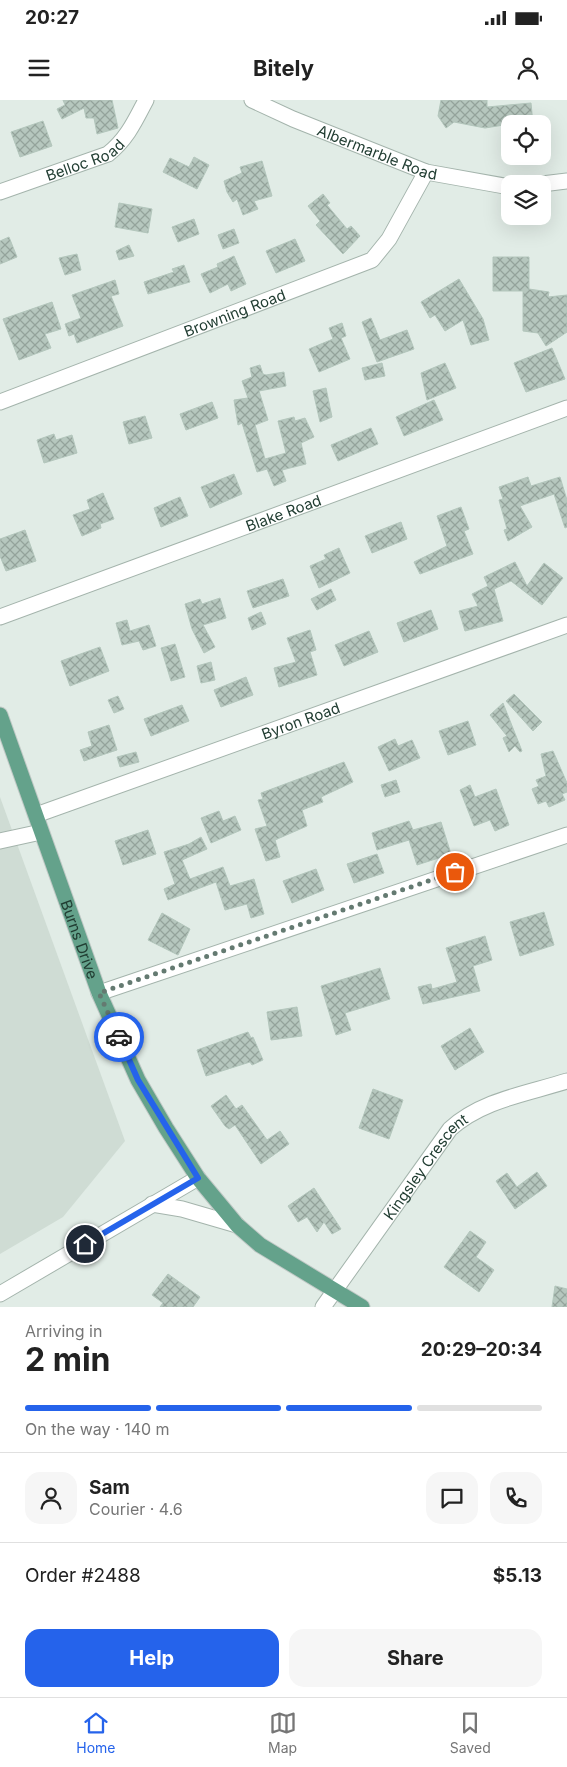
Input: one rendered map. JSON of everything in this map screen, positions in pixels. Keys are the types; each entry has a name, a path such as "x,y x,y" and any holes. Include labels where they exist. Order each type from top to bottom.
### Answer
{"main road":[{"name":"Burns Drive","path":"0,715 99,993 138,1080 198,1178 237,1225 260,1245 362,1307"}],"street":[{"name":"Belloc Road","path":"0,192 108,154 121,144 146,100"},
{"name":"Albermarble Road","path":"252,100 293,119 426,172 501,185"},
{"name":"Browning Road","path":"0,402 372,260 388,239 426,172"},
{"path":"551,183 567,181"},
{"name":"Blake Road","path":"0,617 567,408"},
{"name":"Byron Road","path":"36,815 567,625"},
{"path":"0,841 41,832"},
{"path":"99,993 567,834"},
{"name":"Kingsley Crescent","path":"323,1307 450,1129 457,1122 480,1107 567,1081"},
{"path":"0,1294 198,1178"},
{"path":"152,1204 182,1209 237,1225"}],"shaded area":[{"path":"0,797 125,1141 63,1217 0,1254"}],"building":[{"path":"63,100 112,100 118,128 97,134 94,118 86,118 84,108 62,119 57,109 65,105"},
{"path":"441,100 487,100 487,107 531,103 532,115 501,115 501,125 485,128 454,122 446,128 438,116"},
{"path":"43,121 52,146 20,157 11,132"},
{"path":"194,157 209,165 197,189 163,172 170,158 189,167"},
{"path":"262,161 272,196 254,201 258,209 243,215 237,199 233,202 227,192 224,181 242,173 240,167"},
{"path":"323,194 330,203 327,205 347,229 351,226 360,236 343,254 316,225 320,221 308,206"},
{"path":"119,203 152,209 148,233 115,227"},
{"path":"194,219 199,234 178,242 172,227"},
{"path":"234,229 239,243 223,249 218,235"},
{"path":"9,237 17,257 0,264 0,241"},
{"path":"295,239 305,261 276,273 266,251"},
{"path":"129,245 134,256 119,260 116,251"},
{"path":"77,254 81,270 65,275 59,258"},
{"path":"234,256 246,284 231,291 228,284 210,293 201,274 218,267 217,264"},
{"path":"493,257 529,257 529,289 549,292 548,297 567,295 567,332 546,346 538,333 523,331 523,291 493,291"},
{"path":"184,265 190,282 148,294 144,282 174,272 172,269"},
{"path":"459,279 483,319 489,340 471,345 463,320 445,331 435,315 430,318 421,302"},
{"path":"115,280 119,294 111,296 123,326 77,343 74,334 69,336 65,324 81,318 72,295"},
{"path":"52,302 61,329 45,334 51,348 19,360 3,319"},
{"path":"371,318 380,340 407,330 414,349 377,362 362,322"},
{"path":"342,323 346,336 341,338 350,359 319,372 309,349 333,339 329,328"},
{"path":"552,348 565,379 526,392 514,363"},
{"path":"382,363 385,376 365,380 362,368"},
{"path":"445,363 456,388 427,400 421,373"},
{"path":"260,365 263,374 266,375 284,372 286,386 259,391 268,420 255,425 265,459 286,453 278,421 294,417 295,421 305,418 314,437 301,443 306,464 282,470 286,481 274,486 267,469 257,472 242,423 238,425 234,400 248,398 242,381 252,377 250,368"},
{"path":"326,388 332,417 320,422 313,391"},
{"path":"434,400 443,420 404,436 396,417"},
{"path":"212,402 218,418 186,430 180,414"},
{"path":"145,416 152,438 129,444 123,422"},
{"path":"371,428 378,444 338,461 331,445"},
{"path":"54,434 56,440 72,435 77,453 44,463 37,440"},
{"path":"234,474 242,494 210,508 201,487"},
{"path":"528,477 531,486 560,477 567,500 567,527 565,528 554,494 520,506 532,527 508,541 504,530 507,529 499,500 503,499 499,487"},
{"path":"103,493 114,519 100,524 101,528 82,536 73,515 90,509 87,500"},
{"path":"180,497 188,516 161,527 154,508"},
{"path":"461,507 469,529 464,531 473,554 420,574 414,562 447,546 437,516"},
{"path":"401,522 407,539 372,553 365,536"},
{"path":"25,530 36,561 6,571 0,556 0,539"},
{"path":"339,548 350,573 319,588 310,566 326,559 324,555"},
{"path":"515,562 527,586 544,563 563,578 542,605 511,581 494,589 503,621 465,631 459,611 478,606 472,594 488,586 484,577"},
{"path":"283,579 289,596 253,608 247,591"},
{"path":"331,589 336,600 317,610 311,599"},
{"path":"220,598 226,618 203,625 215,647 204,653 192,629 185,604 200,599 202,604"},
{"path":"431,610 438,629 404,642 397,623"},
{"path":"261,612 266,624 252,630 248,618"},
{"path":"127,620 130,631 149,625 156,646 143,650 139,641 122,645 116,623"},
{"path":"310,630 316,650 310,652 317,675 279,687 274,668 296,662 287,638"},
{"path":"369,631 378,652 344,666 335,645"},
{"path":"175,644 185,677 171,681 161,648"},
{"path":"100,647 109,671 70,686 61,661"},
{"path":"211,662 215,680 201,683 197,666"},
{"path":"246,677 253,695 221,707 214,690"},
{"path":"514,694 542,722 533,731 506,701"},
{"path":"118,696 124,709 114,713 108,700"},
{"path":"503,703 522,751 520,752 515,746 509,752 503,738 507,736 490,715"},
{"path":"182,705 189,721 151,736 144,719"},
{"path":"468,721 476,745 448,755 439,731"},
{"path":"109,725 117,750 84,761 80,750 92,746 88,732"},
{"path":"395,739 398,746 412,740 420,758 389,771 378,747"},
{"path":"553,751 567,783 567,792 562,794 565,800 549,807 546,801 538,804 532,789 539,786 536,780 546,776 541,754"},
{"path":"136,752 139,762 120,767 117,757"},
{"path":"344,762 353,782 321,797 323,802 302,810 307,826 275,840 280,857 266,861 255,829 267,826 258,800 263,799 261,793"},
{"path":"396,780 400,792 385,797 381,785"},
{"path":"470,785 475,797 496,789 509,825 495,831 490,820 474,826 460,790"},
{"path":"219,811 223,821 235,816 241,830 211,843 201,818"},
{"path":"409,821 413,830 441,822 451,854 417,865 409,840 377,850 372,833"},
{"path":"148,830 156,854 123,865 115,841"},
{"path":"201,837 207,849 182,860 190,879 223,867 230,886 254,879 264,914 251,918 247,904 225,910 216,882 168,900 164,889 175,884 164,852 189,844"},
{"path":"377,854 384,873 354,883 347,864"},
{"path":"316,869 324,890 292,903 283,881"},
{"path":"544,912 554,945 520,956 510,922"},
{"path":"162,913 190,929 178,955 148,940"},
{"path":"485,936 492,960 473,966 480,991 423,1004 418,987 431,984 432,989 457,982 446,948"},
{"path":"380,968 390,999 345,1013 351,1030 336,1035 321,986"},
{"path":"297,1007 302,1036 271,1040 267,1012"},
{"path":"470,1028 484,1052 455,1070 441,1046"},
{"path":"248,1032 251,1038 253,1037 263,1060 252,1065 250,1062 206,1076 197,1050"},
{"path":"373,1089 403,1100 389,1139 359,1128"},
{"path":"226,1095 236,1109 242,1105 267,1140 280,1131 289,1144 261,1164 235,1125 229,1129 225,1126 211,1106"},
{"path":"537,1172 547,1186 515,1209 496,1181 507,1173 517,1187"},
{"path":"314,1188 341,1229 332,1234 324,1222 317,1232 307,1217 298,1222 288,1206"},
{"path":"470,1231 486,1242 476,1257 494,1270 479,1292 444,1267"},
{"path":"168,1274 200,1297 193,1307 160,1307 163,1303 152,1295"},
{"path":"555,1286 567,1289 567,1307 552,1307"}],"way so far":[{"path":"119,1037 99,993 455,872"}],"route":[{"path":"85,1244 198,1178 138,1080 119,1037"}]}
